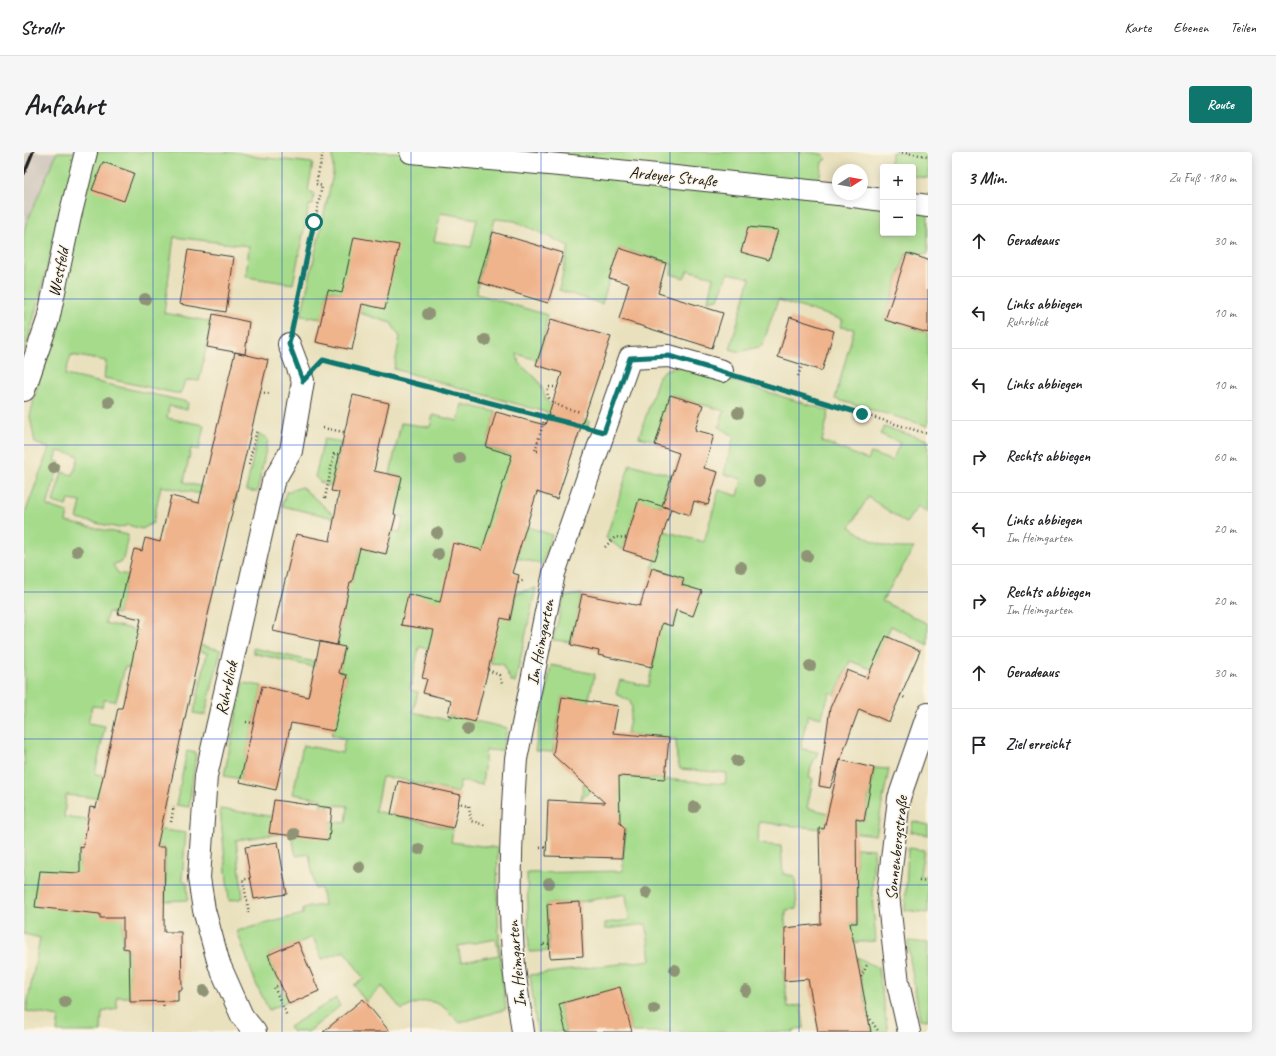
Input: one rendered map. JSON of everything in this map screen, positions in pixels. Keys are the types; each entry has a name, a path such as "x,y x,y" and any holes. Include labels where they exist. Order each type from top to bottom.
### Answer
{"street":[{"name":"Westfeld","path":"24,390 48,320 70,216 86,152"},
{"name":"Ardeyer Straße","path":"412,152 571,166 832,193"},
{"name":"Ardeyer Straße","path":"868,198 880,200"},
{"path":"916,204 928,206"},
{"name":"Ruhrblick","path":"255,1032 242,1016 222,971 209,930 199,878 200,840 206,776 273,482 292,451 303,381 289,344"},
{"name":"Im Heimgarten","path":"523,1032 514,959 510,862 516,759 552,582 581,492 630,358 669,356 722,371"},
{"name":"Sonnenbergstraße","path":"909,1032 898,983 888,895 899,798 928,714"}],"path":[{"path":"289,344 322,186 316,184 322,152"},
{"path":"898,152 928,156"},
{"path":"303,381 323,360 545,417 606,426"},
{"path":"798,376 802,365"},
{"path":"722,371 928,434"},
{"path":"558,387 549,387 547,390 553,404 606,426"},
{"path":"538,451 535,450 545,417"},
{"path":"323,428 344,432"},
{"path":"248,469 257,429"},
{"path":"325,498 334,454 339,454"},
{"path":"605,547 615,536 627,538"},
{"path":"458,803 469,805 471,821 474,823 512,830"},
{"path":"249,913 243,880 250,878"},
{"path":"543,950 542,944 549,944"},
{"path":"281,984 274,987 287,1016"},
{"path":"163,1002 164,1009"},
{"path":"868,1016 879,1032"}],"shaded area":[{"path":"24,152 57,152 24,229"}],"green space":[{"path":"57,152 78,152 24,355 24,229"},
{"path":"96,152 236,152 257,157 313,163 308,191 314,193 313,205 309,205 293,284 246,277 249,246 174,237 164,313 218,323 210,330 199,381 191,380 185,382 180,394 104,378 106,361 71,355 65,375 188,402 187,410 169,406 167,418 204,425 199,450 191,448 184,482 237,496 236,501 161,486 153,523 142,529 128,525 119,528 77,519 81,502 69,500 66,506 53,502 62,472 73,475 79,456 58,451 55,461 60,462 47,506 68,512 66,522 128,535 123,560 113,565 118,573 128,575 118,614 108,612 105,623 221,650 205,715 194,713 207,653 187,648 131,668 125,667 116,701 104,700 102,707 92,706 88,723 105,726 95,774 103,775 108,799 66,795 64,817 186,833 182,879 187,883 188,900 165,901 165,847 80,848 80,866 83,872 123,918 123,948 129,949 131,997 117,997 117,1009 102,1012 101,1032 57,1032 59,1017 26,1011 40,938 24,934 24,516 49,448 35,443 30,416 87,179"},
{"path":"333,152 808,152 822,154 827,159 822,162 817,191 832,193 832,200 868,200 868,197 880,199 880,236 916,236 916,204 928,206 928,254 906,253 885,319 928,333 928,426 835,399 854,329 840,327 843,320 778,300 762,346 740,352 730,349 750,278 728,273 718,299 708,301 713,277 688,270 684,278 671,274 672,264 619,248 602,304 559,290 569,246 515,221 495,219 478,282 477,294 547,315 544,341 537,360 517,354 518,359 523,367 539,382 547,401 552,407 564,413 589,421 588,426 552,414 394,369 400,337 391,323 360,313 363,297 328,290 322,319 301,316 333,174","holes":["441,213 477,219 471,247 434,241"]},
{"path":"892,152 928,152 928,178 916,176 916,164 890,164"},
{"path":"687,367 829,411 822,441 868,460 871,453 892,461 900,443 880,434 884,427 928,440 928,513 918,506 906,523 868,497 850,527 880,544 894,548 914,548 882,601 928,624 928,645 891,626 871,669 850,661 835,695 830,692 821,718 808,715 801,743 802,749 818,752 811,767 809,778 813,779 807,808 864,821 874,768 889,769 876,835 759,822 758,844 781,846 783,874 795,876 797,909 786,910 785,947 805,965 783,970 788,1008 801,1005 804,1028 793,1030 794,1032 632,1032 620,988 559,1004 566,1032 537,1032 530,975 651,960 646,924 605,929 605,923 629,920 626,894 580,902 547,904 549,951 529,952 527,873 623,871 625,829 619,823 619,801 591,790 581,800 585,773 725,784 727,773 680,769 677,759 676,739 627,734 632,708 630,701 616,694 620,680 648,686 655,655 654,620 672,626 684,578 652,568 664,531 704,542 719,490 738,496 742,479 724,474 734,436 719,427 724,411 671,395 656,441 639,437 659,376 668,369"},
{"path":"462,404 496,412 486,447 517,457 493,515 552,535 542,564 511,556 510,619 516,593 536,588 515,683 511,681 502,664 490,663 493,650 449,651 419,647 410,690 418,692 413,712 447,720 448,715 507,728 502,751 486,750 482,785 460,781 458,793 399,779 382,777 375,811 453,829 451,842 498,848 497,889 506,1009 459,1023 446,1009 434,1002 420,1002 402,1010 382,986 366,1002 354,985 364,979 345,951 322,959 313,937 268,955 288,1001 269,1010 256,984 237,931 303,914 303,908 324,905 321,888 315,889 309,854 296,856 291,832 236,840 243,898 229,901 220,809 326,824 326,821 346,823 348,806 328,805 327,812 319,812 322,799 293,794 303,745 342,753 345,739 332,735 347,675 339,673 345,648 337,646 349,582 352,582 360,548 386,554 392,531 400,532 404,517 372,509 396,502 402,477 390,474 401,423 430,427 433,415 458,421","holes":["496,939 499,955 461,962 458,946"]},
{"path":"258,435 266,437 268,440 257,492 246,490"},
{"path":"324,439 342,442 332,486 320,482 315,477"},
{"path":"630,464 679,477 677,490 668,487 662,506 639,500 623,550 606,538"},
{"path":"302,487 338,519 282,506 286,492"},
{"path":"582,594 572,642 553,640 564,597"},
{"path":"253,648 315,662 314,667 253,653"},
{"path":"551,665 595,674 588,702 562,697 553,752 535,751"},
{"path":"243,683 262,686 241,779 224,776"},
{"path":"187,751 196,753 189,807 176,805"},
{"path":"913,821 928,825 928,835 911,832"},
{"path":"856,848 874,849 872,893 876,941 814,945 812,925 857,923"},
{"path":"908,848 924,850 920,875 928,877 928,913 905,910"},
{"path":"908,941 928,943 928,1020 920,1019"},
{"path":"857,957 878,968 888,1032 871,1032"},
{"path":"336,998 340,1006 308,1032 293,1032 289,1027"}],"building":[{"path":"103,162 134,173 124,201 92,190"},
{"path":"748,227 778,230 769,260 741,252"},
{"path":"493,232 563,253 548,303 478,282"},
{"path":"354,237 399,245 385,309 362,304 352,350 316,342 328,290 342,293"},
{"path":"619,248 666,263 658,293 723,313 712,348 619,319 629,284 609,278"},
{"path":"188,250 234,257 226,312 179,304"},
{"path":"907,253 928,260 928,333 885,320"},
{"path":"213,314 249,322 245,354 207,347"},
{"path":"790,317 834,331 822,371 778,357"},
{"path":"551,319 611,337 557,499 537,492 512,573 519,575 510,620 501,618 475,722 448,715 451,700 423,693 427,679 422,678 434,630 401,625 408,594 440,602 453,543 482,550 512,455 486,447 496,412 545,425 562,373 536,365"},
{"path":"235,352 268,360 202,640 157,847 165,847 164,932 181,932 182,990 178,990 178,1001 130,1002 129,949 123,948 123,918 100,918 100,914 35,907 40,871 80,873 80,847 83,848 90,807 96,808 118,708 122,708 141,619 118,614 134,549 142,551 145,538 160,542 171,496 199,503"},
{"path":"353,395 389,403 374,471 402,477 394,514 396,515 386,554 360,548 352,582 350,582 337,645 273,631 296,534 330,541 339,492 331,491"},
{"path":"670,395 703,405 695,430 714,435 704,468 718,472 708,505 694,501 690,515 662,506 679,453 655,445"},
{"path":"639,499 671,509 655,560 623,550"},
{"path":"652,568 684,578 682,585 702,591 693,616 676,610 672,626 662,623 652,667 598,655 599,651 571,645 582,594 640,606"},
{"path":"886,636 920,651 889,722 859,709 830,788 819,786 830,708 847,670 867,678"},
{"path":"320,642 345,647 339,673 347,675 334,731 291,723 276,790 240,782 262,686 308,697"},
{"path":"562,697 618,706 613,733 669,738 665,779 619,776 620,823 625,828 622,858 546,856 548,800 605,803 553,755"},
{"path":"840,760 874,768 864,821 856,819 857,923 850,923 871,1032 818,1032 808,979 784,981 785,928 821,924 819,828 824,829"},
{"path":"398,781 461,795 453,828 391,814"},
{"path":"274,800 332,808 329,840 269,833"},
{"path":"278,842 287,894 254,899 245,847"},
{"path":"580,902 583,956 550,958 547,904"},
{"path":"298,942 319,991 289,1004 268,955"},
{"path":"620,987 632,1032 566,1032 559,1004"},
{"path":"363,999 390,1032 323,1032"}],"railway":[{"path":"24,174 33,152"}],"route":[{"path":"314,222 289,344 303,381 323,360 604,432 630,358 669,356 862,414"}]}
